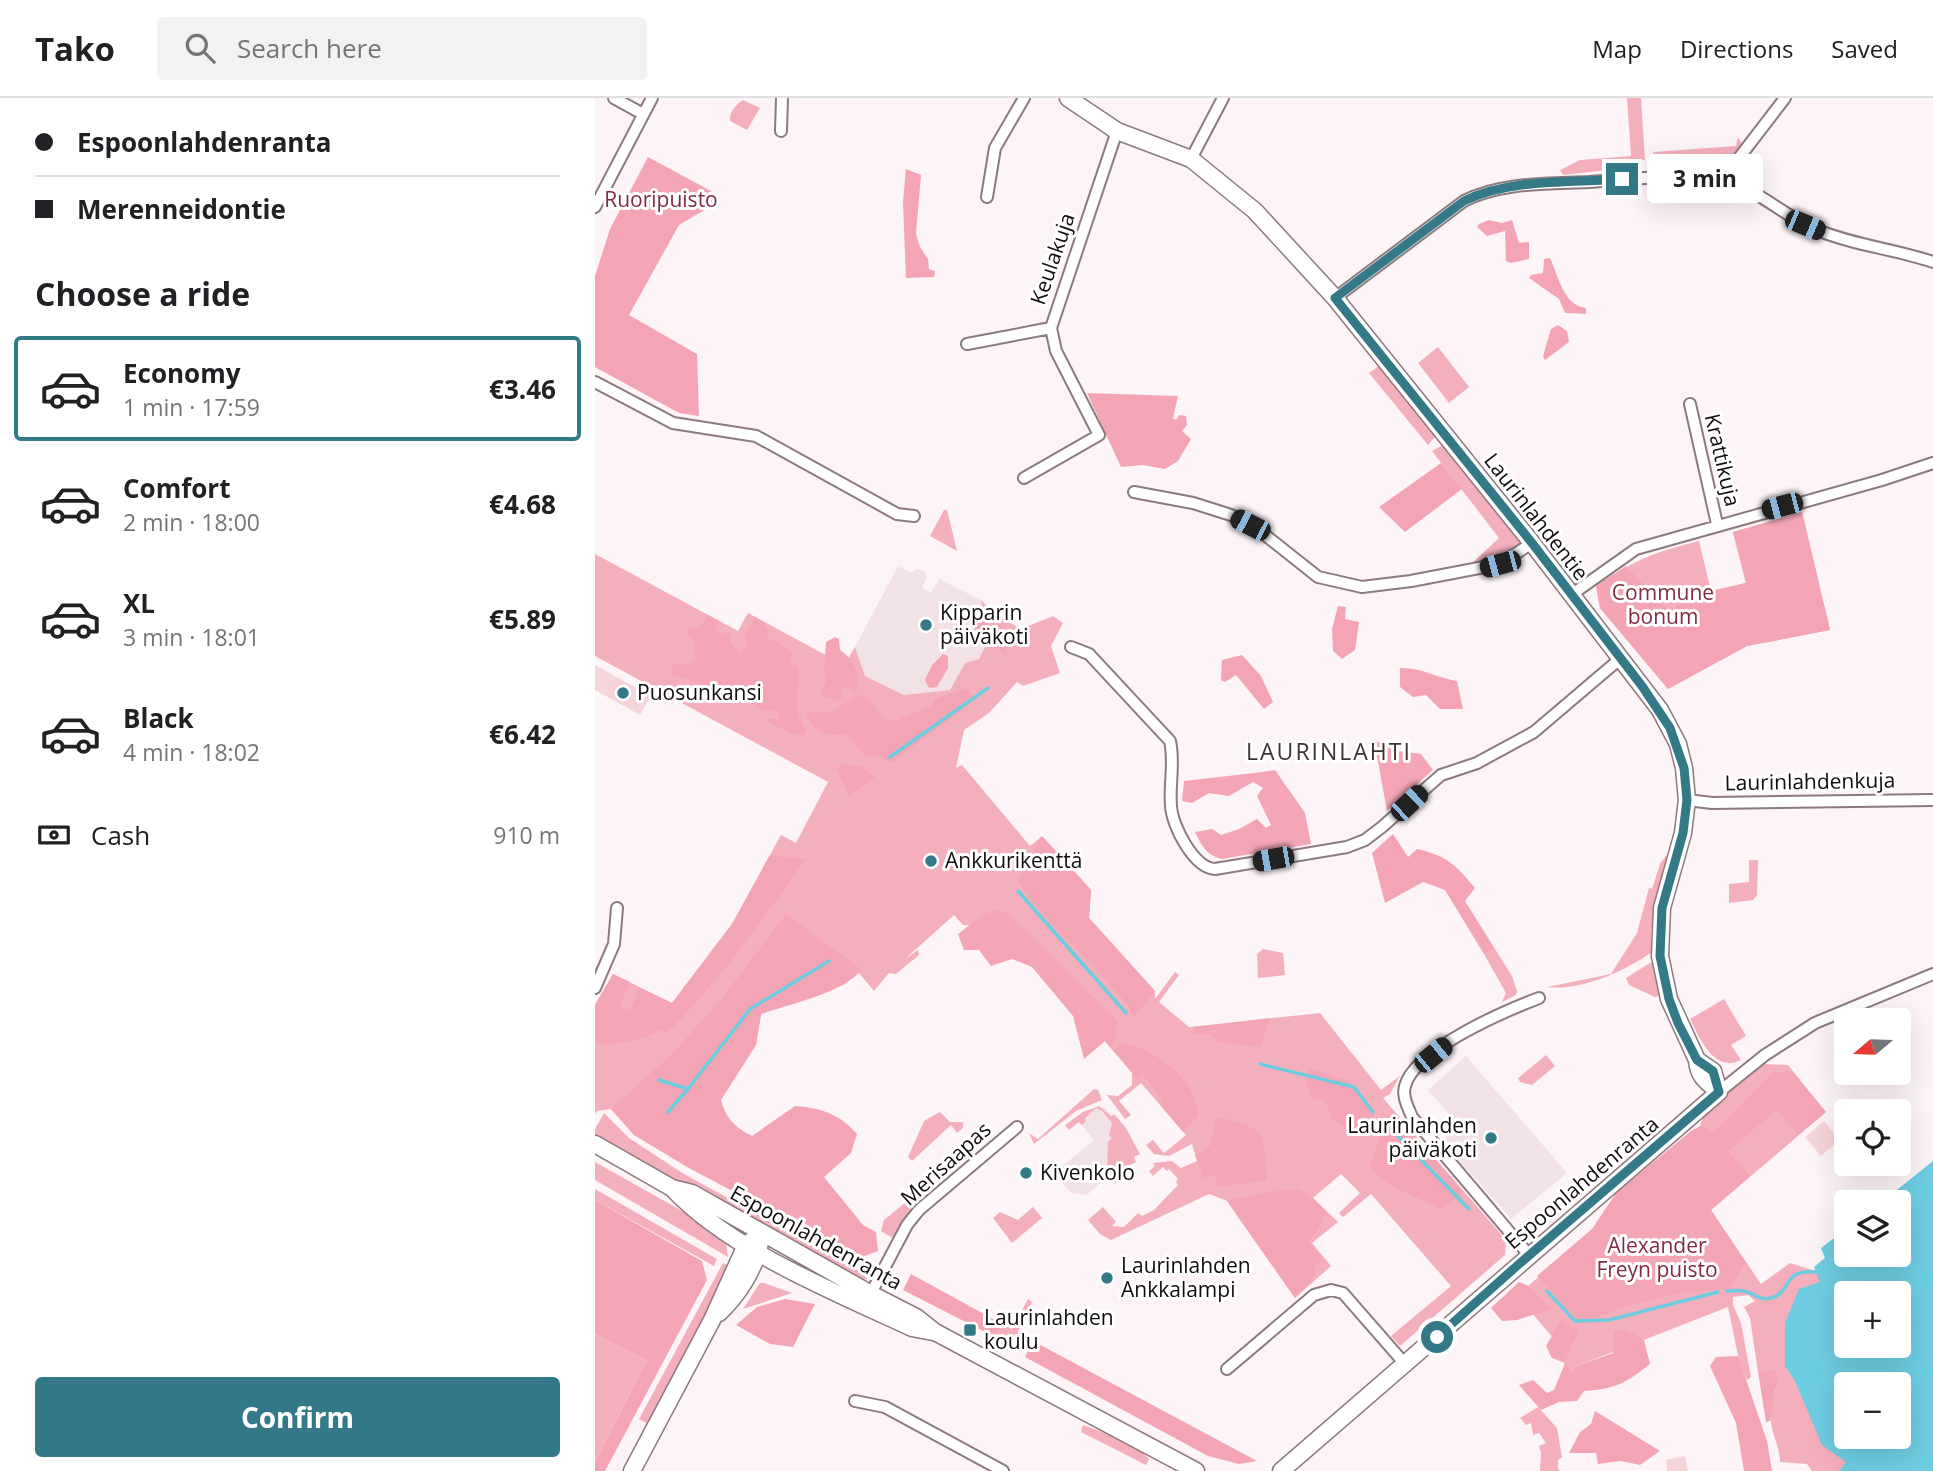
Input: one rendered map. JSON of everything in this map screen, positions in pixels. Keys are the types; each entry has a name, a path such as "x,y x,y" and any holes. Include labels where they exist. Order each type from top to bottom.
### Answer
{"street":[{"path":"614,98 643,114"},
{"path":"595,207 652,98"},
{"path":"781,131 782,98"},
{"path":"987,197 995,148 1024,98"},
{"name":"Laurinlahdentie","path":"1068,98 1117,131 1191,159 1255,211 1335,298 1532,543 1621,658 1670,728 1684,768 1687,800 1683,833 1662,908 1660,956 1669,999 1697,1060 1713,1071 1719,1092"},
{"path":"1191,159 1223,98"},
{"path":"1722,180 1785,98"},
{"name":"Keulakuja","path":"1024,478 1099,435 1056,351 1051,328 1117,131"},
{"path":"1335,298 1464,201 1487,191 1651,177 1722,180 1748,191 1805,225 1825,233 1933,262"},
{"path":"967,344 1051,328"},
{"path":"595,383 673,423 756,436 897,514 914,516"},
{"name":"Krattikuja","path":"1690,404 1717,524"},
{"path":"1571,595 1636,549 1717,524 1882,480 1933,463"},
{"path":"1134,492 1231,515 1255,527 1318,577 1361,587 1379,587 1500,564 1532,543"},
{"path":"1071,647 1089,654 1170,741 1172,814 1192,855 1207,869 1347,847 1365,840 1441,775 1477,763 1534,732 1621,658"},
{"name":"Laurinlahdenkuja","path":"1687,800 1717,803 1933,800"},
{"path":"595,988 614,944 617,908"},
{"path":"1719,1092 1765,1055 1815,1023 1933,974"},
{"path":"1529,1255 1412,1117 1405,1100 1405,1086 1412,1072 1453,1038 1483,1021 1539,998"},
{"name":"Espoonlahdenranta","path":"1281,1471 1719,1092"},
{"name":"Merisaapas","path":"868,1300 908,1225 919,1210 1017,1127"},
{"name":"Espoonlahdenranta","path":"595,1144 671,1188 685,1202 752,1249 868,1300"},
{"name":"Espoonlahdenranta","path":"671,1188 692,1193 762,1233 912,1328 935,1332 1176,1467 1196,1471"},
{"path":"632,1471 712,1320 762,1233"},
{"path":"1227,1369 1314,1295 1331,1290 1343,1293 1405,1364"},
{"path":"855,1401 884,1407 1003,1471"}],"shaded area":[{"name":"Kipparin päiväkoti","path":"898,566 911,573 916,569 924,571 927,577 922,588 931,593 939,579 981,600 989,640 979,659 965,663 951,690 904,695 865,676 855,647"},
{"name":"Laurinlahden päiväkoti","path":"1466,1056 1567,1173 1511,1219 1442,1141 1459,1125 1428,1090"},
{"path":"1096,1107 1105,1108 1112,1116 1107,1171 1109,1175 1087,1195 1071,1193 1054,1173 1094,1140 1079,1122"}],"green space":[{"path":"1627,98 1641,98 1645,160 1634,160 1626,168 1563,175 1560,170 1580,160 1631,156"},
{"path":"743,100 760,108 747,130 730,121 734,109"},
{"path":"1738,137 1743,146 1731,161 1727,160 1714,170 1660,168 1654,163 1653,152 1736,146"},
{"name":"Ruoripuisto","path":"648,157 711,191 713,205 679,225 629,315 697,354 699,416 679,413 595,367 595,276 610,229"},
{"path":"906,169 921,175 916,234 928,259 929,269 935,271 934,277 906,278 903,202"},
{"path":"1489,220 1502,223 1512,220 1519,243 1529,242 1529,259 1511,263 1506,261 1505,231 1487,236 1477,227"},
{"path":"1550,258 1567,296 1578,306 1586,308 1586,314 1565,313 1559,299 1529,278 1531,275 1543,273 1544,259"},
{"path":"1558,325 1567,331 1569,342 1545,360 1543,356 1551,329"},
{"path":"1438,347 1469,387 1449,403 1418,363"},
{"path":"1380,365 1436,436 1428,445 1369,373"},
{"path":"1087,393 1178,396 1173,418 1176,420 1179,415 1186,416 1187,425 1182,431 1191,439 1178,461 1165,469 1143,465 1121,467"},
{"path":"1443,445 1519,540 1519,547 1506,556 1471,564 1499,538 1432,451"},
{"path":"1441,463 1462,489 1405,532 1379,507"},
{"path":"944,510 947,510 957,551 930,536"},
{"name":"Commune bonum","path":"1802,512 1830,630 1747,646 1668,689 1600,608 1596,586 1645,558 1699,541 1711,591 1746,583 1733,532"},
{"name":"Commune bonum","path":"1802,512 1830,630 1747,646 1668,689 1600,608 1596,586 1626,566 1668,610 1711,591 1746,583 1733,532"},
{"path":"595,554 738,631 748,613 844,665 855,647 865,676 904,695 950,690 965,663 979,659 989,640 981,600 993,613 1021,629 1053,616 1063,623 1051,646 1060,673 1023,686 1017,682 989,713 964,730 956,768 962,765 1030,846 1042,836 1091,890 1089,918 1155,991 1155,999 1175,972 1179,975 1159,1002 1189,1027 1320,1013 1381,1090 1400,1076 1390,1094 1383,1098 1506,1240 1505,1255 1400,1346 1391,1336 1451,1286 1371,1194 1343,1217 1339,1213 1360,1193 1341,1174 1313,1198 1338,1222 1312,1243 1331,1266 1295,1298 1227,1201 1209,1194 1111,1240 1100,1234 1088,1220 1103,1207 1116,1222 1112,1226 1124,1227 1138,1213 1142,1216 1154,1210 1178,1185 1178,1179 1169,1169 1167,1171 1163,1167 1153,1176 1149,1171 1155,1166 1153,1163 1172,1161 1181,1168 1197,1161 1192,1144 1169,1156 1154,1154 1146,1145 1153,1140 1164,1153 1186,1135 1141,1083 1119,1101 1131,1115 1125,1119 1107,1095 1118,1096 1132,1085 1132,1073 1007,927 963,925 954,915 905,959 918,950 919,955 896,974 889,973 874,991 859,973 843,985 761,1014 756,1045 634,1135 611,1109 597,1111 595,1114 595,1005 613,974 672,1003 732,924 781,835 796,843 828,782 595,656"},
{"path":"1338,606 1346,607 1345,619 1359,622 1355,650 1342,659 1333,651 1332,629"},
{"path":"708,615 719,621 715,632 727,632 732,636 730,643 741,653 748,644 745,634 754,616 768,629 767,638 780,643 795,656 790,661 792,666 797,664 798,711 807,731 803,736 790,733 764,719 779,719 779,713 771,709 764,711 747,701 741,703 700,683 672,675 671,667 676,663 687,665 695,659 695,641 689,638 687,632 689,628 696,629 703,624"},
{"path":"980,617 989,617 991,625 998,623 1003,629 1007,655 975,630 972,623"},
{"path":"835,637 839,639 840,650 853,663 858,675 855,693 844,686 839,701 821,695 821,690 827,683 824,672 826,642"},
{"path":"943,654 948,656 948,668 937,687 929,688 925,680 932,665"},
{"path":"1242,655 1261,676 1273,702 1264,709 1236,675 1225,682 1221,680 1222,660"},
{"path":"1400,668 1415,669 1457,681 1463,709 1440,709 1426,695 1413,697 1400,687"},
{"path":"967,689 973,696 973,701 891,763 880,756 866,757 846,734 833,735 818,730 806,715 810,711 835,710 851,699 865,695 883,718 895,721 933,705 933,700"},
{"path":"1374,740 1397,751 1421,754 1433,770 1387,811"},
{"path":"843,764 862,767 875,777 849,796 836,768"},
{"path":"1275,770 1305,813 1311,844 1222,859 1208,852 1195,832 1212,829 1221,835 1257,819 1266,828 1271,825 1257,796 1263,788 1253,782 1229,796 1209,793 1192,803 1182,801 1184,781"},
{"path":"1393,834 1408,857 1417,849 1436,855 1450,862 1468,880 1475,888 1465,901 1495,949 1484,954 1445,890 1423,882 1385,903 1372,853"},
{"path":"1042,836 1091,890 1089,918 1155,991 1135,1016 1107,981 1045,916 1018,881"},
{"path":"1668,853 1655,907 1651,933 1652,952 1629,966 1603,978 1588,983 1547,987 1611,974 1637,933 1649,888 1652,889 1660,864"},
{"path":"770,855 806,859 740,949 686,1013 667,1033 661,1029 647,1037 629,1041 595,1043 595,1005 613,974 630,982 620,1005 624,1010 632,1008 640,988 672,1003 732,924"},
{"path":"1749,860 1758,860 1757,895 1753,900 1729,903 1729,884 1749,882"},
{"path":"999,910 1008,913 1118,1022 1115,1029 1117,1038 1110,1047 1105,1041 1084,1059 1073,1016 1032,967 1012,959 991,966 979,950 964,950 958,934 984,914"},
{"path":"786,914 861,969 854,977 830,991 761,1014 756,1045 721,1100 732,1122 752,1136 795,1106 829,1113 844,1121 857,1134 851,1153 824,1177 863,1225 876,1232 878,1251 859,1258 687,1167 634,1135 611,1109 674,1052 723,997"},
{"path":"1263,949 1283,953 1285,975 1258,978 1257,954"},
{"path":"1495,949 1512,976 1517,991 1516,995 1502,1002 1506,993 1484,954"},
{"path":"1653,961 1660,995 1655,997 1629,985 1626,978"},
{"path":"1724,999 1746,1036 1731,1045 1741,1060 1731,1063 1723,1062 1709,1052 1690,1019"},
{"path":"1270,1018 1261,1047 1219,1042 1208,1033 1195,1035 1193,1031 1196,1027"},
{"path":"1123,1044 1140,1048 1158,1058 1187,1084 1199,1115 1183,1132 1161,1106 1163,1101 1143,1075 1138,1079 1113,1050"},
{"path":"1546,1055 1555,1066 1532,1085 1520,1082 1518,1078"},
{"name":"Alexander Freyn puisto","path":"1764,1064 1788,1065 1826,1112 1711,1210 1761,1284 1790,1263 1819,1272 1834,1284 1834,1358 1899,1358 1900,1372 1834,1372 1834,1449 1901,1449 1902,1471 1812,1471 1807,1464 1780,1462 1771,1416 1776,1375 1773,1368 1758,1372 1750,1318 1744,1307 1755,1301 1748,1295 1733,1297 1751,1377 1747,1380 1740,1365 1728,1307 1577,1366 1571,1372 1565,1363 1567,1354 1517,1296 1592,1229 1617,1192 1700,1126 1705,1112"},
{"path":"1309,1068 1348,1081 1373,1112 1375,1116 1359,1136 1332,1119 1325,1101 1311,1098 1305,1080"},
{"name":"Alexander Freyn puisto","path":"1792,1072 1826,1112 1798,1135 1777,1110 1728,1151 1750,1176 1711,1210 1745,1262 1730,1289 1689,1292 1653,1299 1580,1323 1537,1276 1592,1229 1617,1192 1691,1131 1700,1126 1715,1132 1772,1073"},
{"path":"1094,1089 1098,1090 1102,1100 1076,1111 1034,1144 1029,1133 1038,1139"},
{"path":"1099,1106 1111,1116 1114,1114 1126,1128 1140,1154 1134,1157 1136,1162 1126,1167 1128,1171 1119,1176 1120,1180 1115,1183 1112,1172 1109,1175 1107,1171 1112,1123 1102,1111 1096,1108 1085,1118 1086,1121 1082,1125 1079,1122 1069,1130 1065,1125 1083,1112"},
{"path":"940,1112 950,1122 963,1122 963,1128 957,1133 951,1125 912,1161 908,1157 924,1121"},
{"path":"604,1113 629,1138 684,1174 870,1276 865,1280 858,1280 595,1136 595,1129"},
{"path":"1220,1117 1247,1126 1260,1135 1265,1151 1267,1180 1219,1187 1214,1175 1203,1178 1195,1155 1210,1146 1216,1119"},
{"path":"1387,1119 1404,1124 1463,1192 1441,1209 1393,1187 1369,1168"},
{"path":"595,1162 716,1230 726,1243 728,1257 595,1180"},
{"path":"595,1189 717,1259 714,1266 595,1200"},
{"path":"1299,1189 1313,1198 1326,1212 1318,1230 1308,1242 1323,1260 1315,1266 1314,1277 1295,1298 1227,1201 1266,1192"},
{"path":"917,1193 922,1199 905,1217 893,1238 881,1231 884,1220"},
{"path":"595,1200 702,1261 707,1280 605,1471 595,1471 595,1461 647,1360 595,1334"},
{"path":"1033,1207 1042,1218 1012,1243 993,1218 1000,1212 1018,1220"},
{"path":"723,1263 727,1265 727,1271 695,1342 648,1424 639,1419"},
{"path":"911,1274 1004,1325 996,1333 987,1333 903,1290"},
{"path":"1519,1282 1527,1285 1552,1309 1517,1320 1502,1321 1491,1308"},
{"path":"760,1283 764,1283 792,1293 743,1309"},
{"path":"785,1299 815,1304 793,1347 770,1344 736,1325 757,1307"},
{"path":"1028,1299 1032,1302 1010,1350 1005,1351 987,1333 996,1333 1004,1325 1012,1329"},
{"path":"1562,1319 1578,1332 1565,1362 1571,1372 1577,1366 1613,1353 1614,1331 1627,1330 1644,1340 1650,1364 1620,1384 1584,1391 1577,1401 1559,1402 1541,1410 1519,1385 1533,1380 1547,1393 1554,1390 1565,1363 1552,1358 1546,1346"},
{"path":"595,1334 647,1360 595,1461"},
{"path":"1033,1341 1257,1461 1239,1464 1208,1456 1025,1357"},
{"path":"1738,1356 1767,1441 1772,1471 1744,1471 1736,1423 1710,1366 1716,1357"},
{"path":"1773,1368 1778,1377 1770,1421 1766,1422 1758,1372"},
{"path":"1538,1407 1557,1428 1562,1457 1558,1460 1560,1471 1540,1471 1539,1446 1546,1443 1539,1433 1533,1435 1531,1423 1526,1425 1520,1418"},
{"path":"1595,1411 1660,1451 1640,1465 1621,1461 1598,1464 1596,1453 1569,1453 1580,1432 1591,1424"},
{"path":"1083,1425 1135,1447 1149,1459 1146,1465 1081,1432"}],"water":[{"path":"1933,1161 1933,1471 1839,1471 1846,1462 1822,1445 1795,1381 1785,1366 1785,1323 1799,1289 1820,1282 1814,1267 1825,1258 1821,1248 1834,1238 1834,1267 1911,1267 1911,1190 1897,1190"}],"building":[{"name":"Puosunkansi","path":"595,665 651,696 640,715 595,690"},
{"path":"1824,1121 1834,1131 1834,1145 1821,1156 1805,1137"},
{"path":"1685,1456 1688,1471 1667,1471 1666,1460"}],"waterway":[{"path":"890,757 988,688"},
{"path":"1018,891 1126,1013"},
{"path":"659,1080 688,1089 750,1009 829,961"},
{"path":"1260,1064 1354,1087 1373,1112"},
{"path":"668,1112 687,1090"},
{"path":"1392,1130 1469,1209"},
{"path":"1727,1291 1744,1291 1767,1299 1778,1295 1797,1274 1816,1272"},
{"path":"1547,1291 1575,1321 1609,1320 1718,1292"}],"place":[{"name":"Kipparin päiväkoti","path":"926,625"},
{"name":"Puosunkansi","path":"623,693"},
{"name":"Ankkurikenttä","path":"931,861"},
{"name":"Laurinlahden päiväkoti","path":"1491,1138"},
{"name":"Kivenkolo","path":"1026,1173"},
{"name":"Laurinlahden Ankkalampi","path":"1107,1278"},
{"name":"Laurinlahden koulu","path":"970,1330"}],"district":[{"name":"LAURINLAHTI","path":"1329,752"}],"route":[{"path":"1437,1337 1719,1092 1713,1071 1697,1060 1678,1023 1663,977 1660,956 1662,908 1683,833 1687,800 1684,768 1678,744 1660,710 1642,686 1532,543 1335,298 1476,194 1535,185 1622,179"}]}
